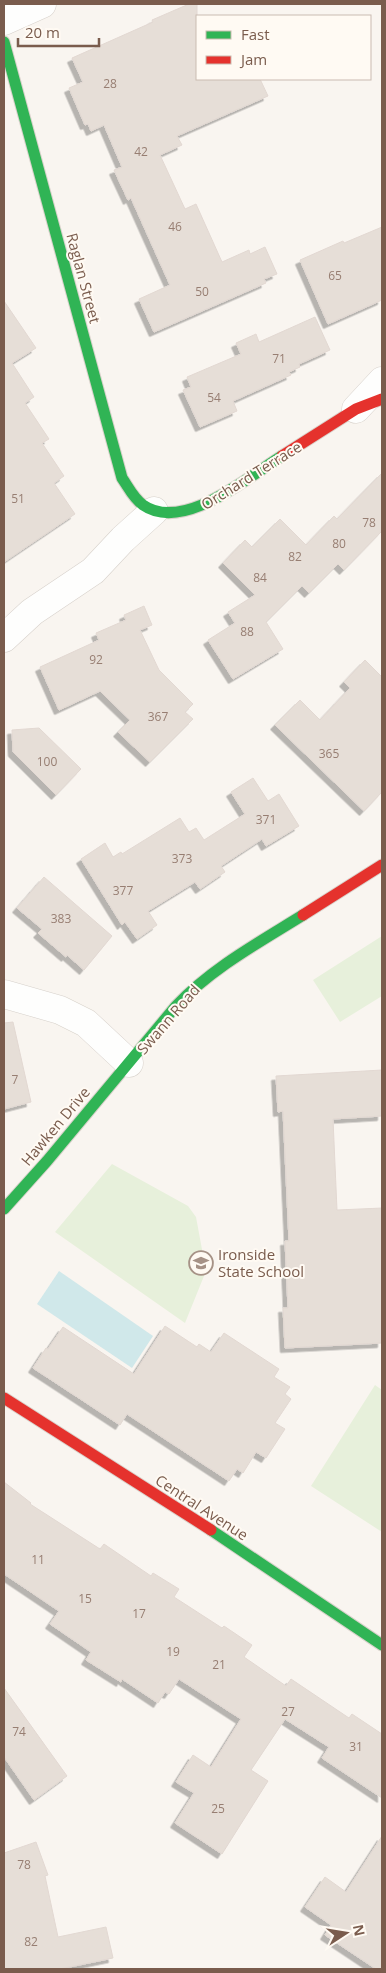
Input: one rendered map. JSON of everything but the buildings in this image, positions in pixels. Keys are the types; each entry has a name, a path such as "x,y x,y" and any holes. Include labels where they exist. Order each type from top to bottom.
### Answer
{"street":[{"path":"4,21 42,4"},
{"name":"Raglan Street","path":"4,42 122,478 135,498 154,511"},
{"name":"Orchard Terrace","path":"356,409 382,381"},
{"name":"Orchard Terrace","path":"154,511 173,514 190,512 208,503 356,409 382,399"},
{"path":"4,638 32,612 93,571 123,539 154,511"},
{"name":"Swann Road","path":"4,994 60,1010 86,1023 129,1063 176,1006 195,986 218,968 382,865"},
{"name":"Hawken Drive","path":"4,1209 129,1063"},
{"name":"Central Avenue","path":"4,1398 217,1534 382,1645"}],"green space":[{"path":"382,936 382,996 340,1022 313,980"},
{"path":"112,1164 188,1206 196,1217 206,1271 185,1323 55,1232"},
{"path":"375,1385 382,1390 382,1532 311,1486"}],"water":[{"path":"59,1271 153,1336 132,1368 37,1304"}],"traffic: fast":[{"path":"4,42 122,478 131,493 143,505 159,512 177,512 215,499 282,456"},
{"path":"4,1209 47,1161 176,1006 190,992 220,968 303,915"},
{"path":"211,1530 382,1645"}],"traffic: jam":[{"path":"282,456 356,409 382,399"},
{"path":"303,915 382,865"},
{"path":"4,1398 211,1530"}],"place":[{"name":"Ironside State School","path":"201,1263"}]}
